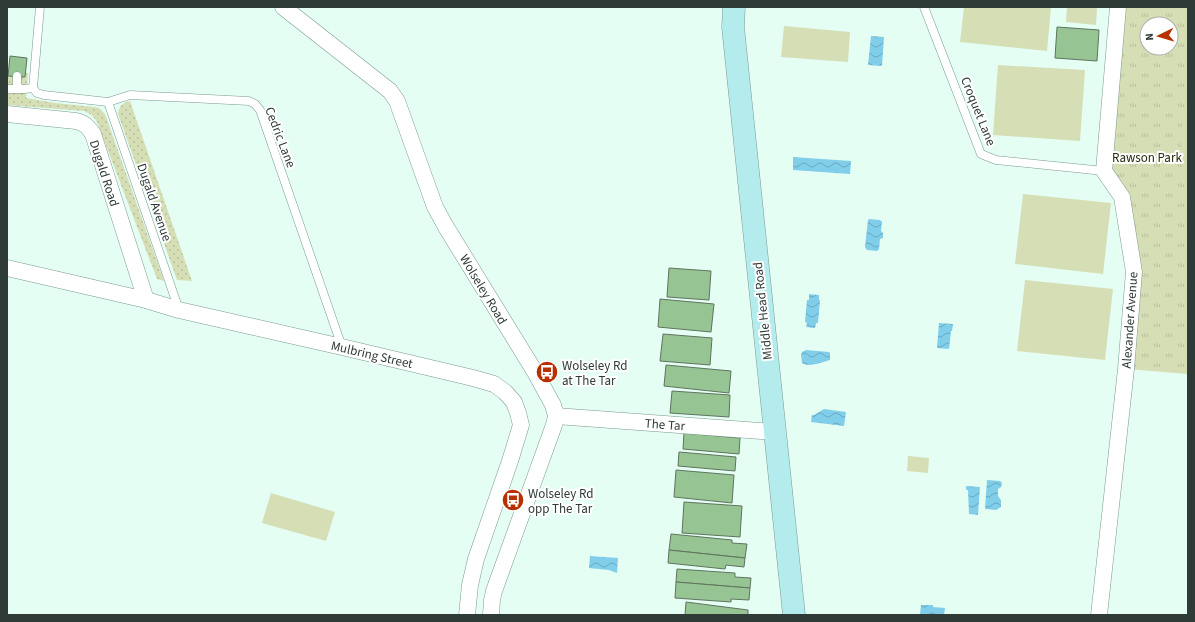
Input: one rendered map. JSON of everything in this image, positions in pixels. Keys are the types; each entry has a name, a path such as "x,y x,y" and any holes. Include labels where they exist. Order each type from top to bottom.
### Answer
{"street":[{"name":"Wolseley Road","path":"283,7 390,91 397,101 435,207 539,380 553,405 556,416"},
{"name":"Middle Head Road","path":"734,7 733,27 794,615"},
{"path":"1104,171 1118,7"},
{"name":"Dugald Road","path":"7,114 76,120 82,122 88,127 92,134 146,300"},
{"name":"Alexander Avenue","path":"1099,615 1125,376 1134,272 1122,197 1104,171"},
{"name":"Mulbring Street","path":"7,268 494,384 505,392 514,402 521,425 476,559 470,585 467,615"},
{"name":"The Tar","path":"556,416 774,432"},
{"path":"491,615 494,591 556,416"}],"lane":[{"path":"7,89 33,88 40,7"},
{"name":"Croquet Lane","path":"924,7 981,154 996,160 1104,171"},
{"path":"18,76 17,86 21,89"},
{"name":"Cedric Lane","path":"33,88 37,92 44,95 108,102 130,95 249,101 255,104 260,110 342,347"},
{"name":"Dugald Avenue","path":"108,102 179,310"}],"green space":[{"path":"964,7 1051,7 1047,51 960,42"},
{"path":"1067,7 1097,7 1096,25 1066,22"},
{"name":"Rawson Park","path":"1118,7 1188,7 1188,374 1126,369 1134,272 1122,197 1104,171"},
{"path":"784,26 850,32 848,62 781,57"},
{"path":"998,65 1085,70 1080,141 993,135"},
{"path":"7,71 28,73 26,98 99,108 105,114 164,281 157,279 97,122 92,115 84,111 7,105"},
{"path":"1188,97 1188,192 1183,172 1181,135"},
{"path":"130,101 192,281 177,280 118,114 121,105"},
{"path":"1023,194 1111,203 1103,274 1015,264"},
{"path":"1025,280 1113,289 1105,360 1017,351"},
{"path":"908,456 929,458 928,473 907,471"},
{"path":"271,493 335,512 326,541 262,523"}],"water":[{"path":"871,36 884,37 882,66 868,65"},
{"path":"793,157 851,161 850,174 793,170"},
{"path":"869,219 880,220 882,222 881,231 883,233 883,238 880,239 879,249 877,251 867,250 865,247"},
{"path":"809,294 819,295 820,300 818,323 816,323 815,328 806,327 807,323 805,322"},
{"path":"939,323 953,324 949,349 937,348"},
{"path":"806,350 829,352 830,360 812,365 802,363 801,355 802,352"},
{"path":"824,409 846,412 844,426 811,422 812,415"},
{"path":"987,480 1000,481 1002,483 1001,487 998,489 1001,507 996,510 985,509"},
{"path":"966,486 980,487 978,515 969,514 968,490 966,490"},
{"path":"590,556 618,558 617,573 609,570 589,568"},
{"path":"921,605 933,605 933,607 945,608 944,615 920,614"}],"building":[{"path":"1057,27 1099,30 1097,61 1055,58"},
{"path":"10,56 27,58 25,77 8,76"},
{"path":"669,268 711,271 709,300 667,297"},
{"path":"660,299 714,304 711,332 658,327"},
{"path":"663,334 712,338 710,365 660,361"},
{"path":"666,365 731,371 729,393 664,386"},
{"path":"672,391 730,395 729,417 670,413"},
{"path":"684,433 740,438 739,454 683,449"},
{"path":"679,452 736,457 735,471 678,466"},
{"path":"676,470 734,475 732,503 674,497"},
{"path":"684,502 742,506 740,537 682,533"},
{"path":"671,534 732,540 732,543 747,544 745,558 669,550"},
{"path":"669,550 745,558 744,567 726,565 725,569 668,563"},
{"path":"677,569 735,573 735,577 751,578 750,588 676,582"},
{"path":"676,582 750,588 749,600 731,599 731,602 675,598"},
{"path":"686,602 748,610 748,615 685,615"}],"place":[{"name":"Wolseley Rd at The Tar","path":"547,372"},
{"name":"Wolseley Rd opp The Tar","path":"513,500"}]}
